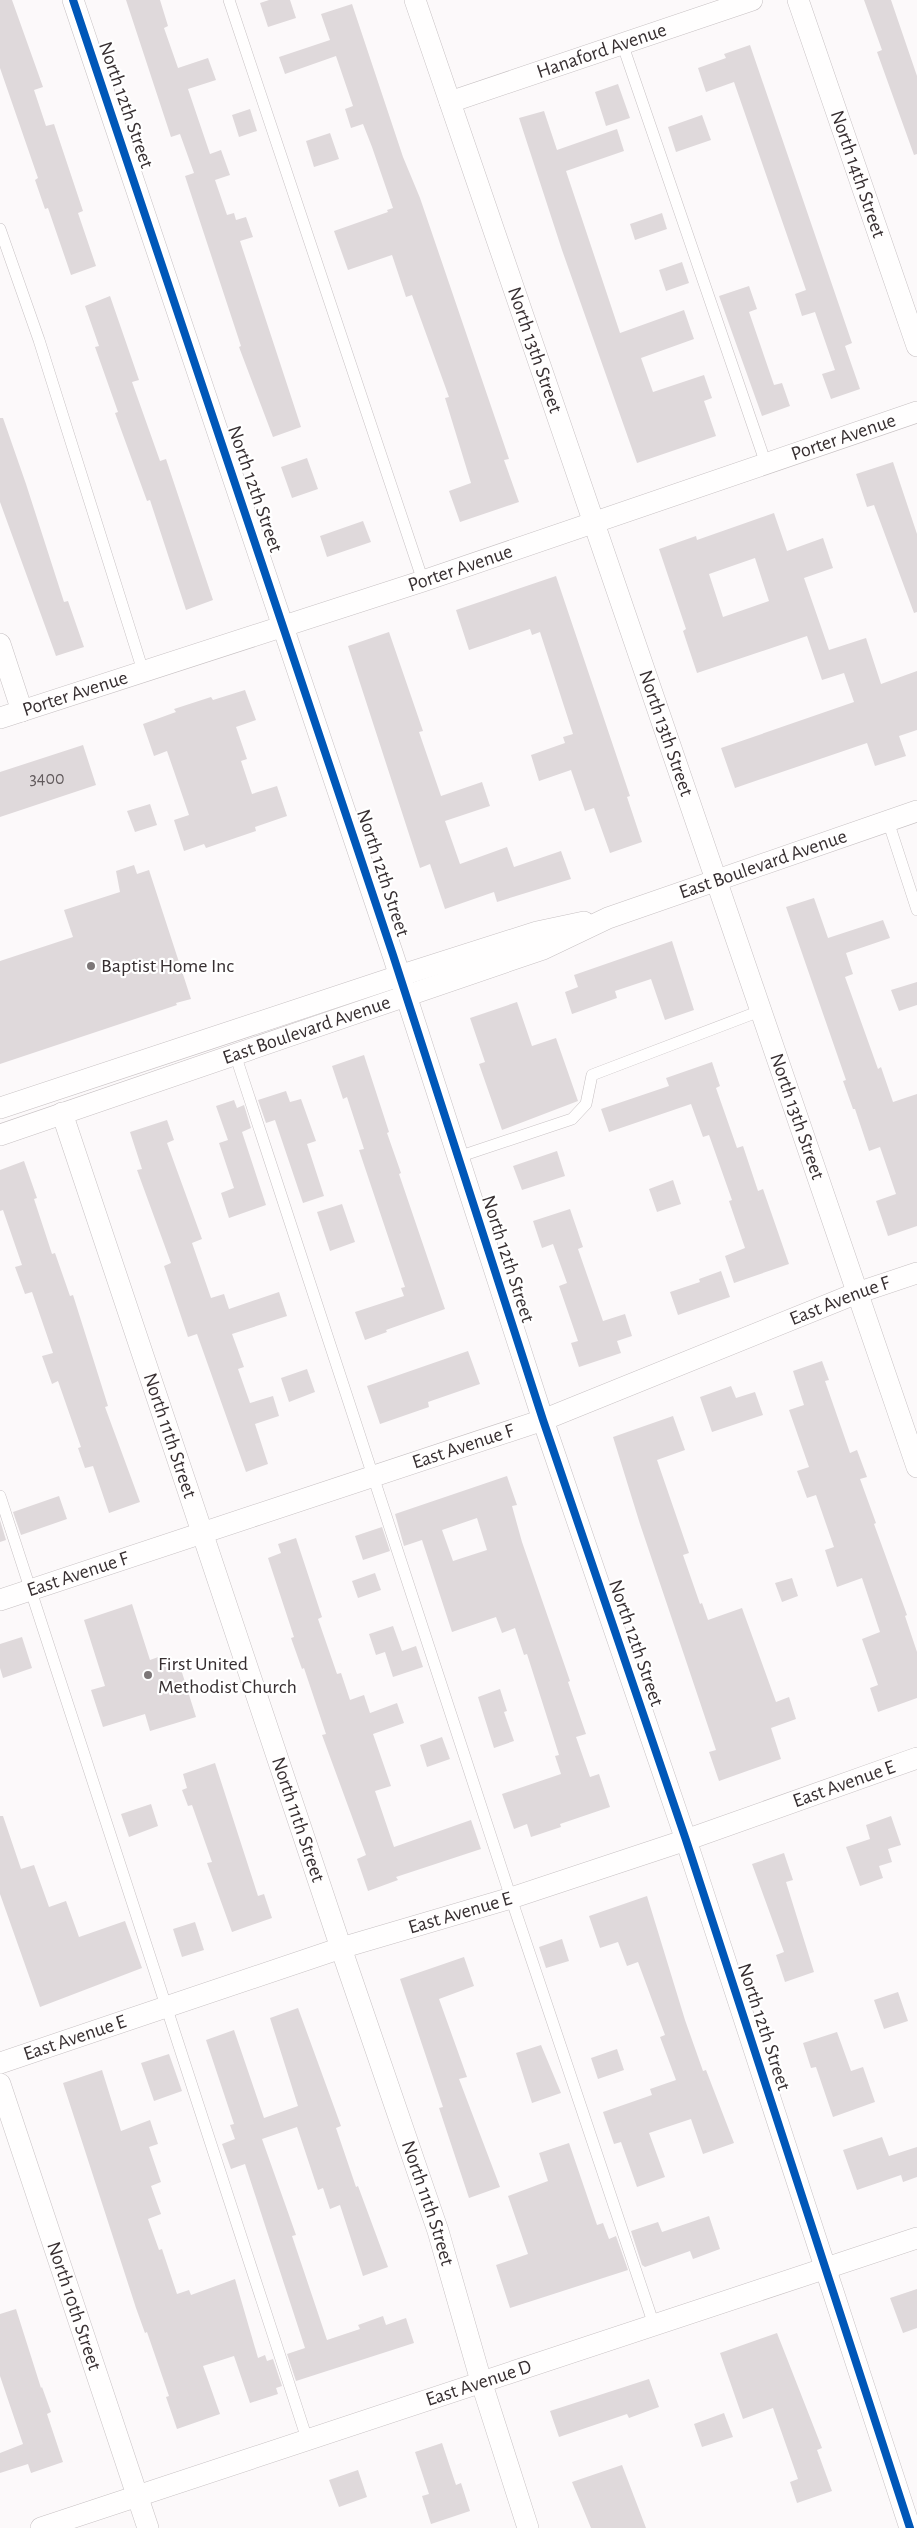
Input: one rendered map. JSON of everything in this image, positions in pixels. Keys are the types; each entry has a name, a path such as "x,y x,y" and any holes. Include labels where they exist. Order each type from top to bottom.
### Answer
{"street":[{"name":"North 12th Street","path":"73,0 284,627 543,1420 686,1840 910,2528"},
{"name":"North 13th Street","path":"415,0 917,1467"},
{"name":"Hanaford Avenue","path":"450,102 752,0"},
{"name":"North 14th Street","path":"798,0 917,346"},
{"name":"Porter Avenue","path":"0,718 423,581 917,412"},
{"path":"0,644 22,711"},
{"name":"East Boulevard Avenue","path":"0,1135 544,949 608,918 917,811"},
{"name":"East Boulevard Avenue","path":"0,1108 537,932 608,918"},
{"name":"North 11th Street","path":"62,1113 341,1948 438,2231 481,2381 528,2528"},
{"name":"East Avenue F","path":"0,1600 31,1588 543,1420 857,1293 917,1273"},
{"name":"East Avenue E","path":"0,2062 341,1948 511,1898 686,1840 917,1758"},
{"name":"North 10th Street","path":"0,2084 148,2528"},
{"name":"East Avenue D","path":"41,2528 917,2238"}],"lane":[{"path":"229,0 376,434 423,581"},
{"path":"622,43 766,464"},
{"path":"0,229 39,340 143,672"},
{"path":"888,821 917,910"},
{"path":"458,1158 572,1119 586,1104 592,1075 760,1011"},
{"path":"235,1054 511,1898 654,2325"},
{"path":"0,1496 307,2439"}],"building":[{"path":"0,0 12,0 43,87 34,90 46,126 54,124 83,211 78,213 96,266 71,275 48,208 45,209 35,180 38,178 0,68"},
{"path":"126,0 160,0 168,26 164,28 178,68 208,58 216,80 188,89 210,154 221,150 230,175 215,180 227,215 234,213 236,220 246,217 253,237 240,241 301,427 273,437 239,347 241,346 185,176 194,173 180,134 171,137"},
{"path":"269,0 290,0 296,18 268,27 260,3"},
{"path":"864,0 891,0 917,76 917,154 914,155 877,52 882,50"},
{"path":"352,4 403,157 420,198 509,459 504,460 519,502 460,522 449,491 471,483 445,398 449,397 412,295 406,297 392,255 348,270 334,231 388,212 387,210 393,208 372,147 363,124 351,128 345,109 353,106 336,56 285,74 279,57 330,40 321,14"},
{"path":"750,45 852,343 845,346 860,389 831,399 822,374 835,370 815,312 802,316 795,294 806,290 734,82 706,92 698,68 726,58 724,54"},
{"path":"618,84 630,118 606,126 595,92"},
{"path":"250,109 257,131 239,137 232,115"},
{"path":"544,111 557,150 617,129 624,151 566,171 620,333 684,310 694,339 641,358 653,392 704,375 712,398 704,401 716,436 637,463 562,250 519,118"},
{"path":"702,115 711,140 676,152 668,127"},
{"path":"330,133 339,159 314,167 306,141"},
{"path":"662,213 667,229 635,240 630,224"},
{"path":"682,262 689,283 666,291 659,270"},
{"path":"749,286 757,309 749,312 774,385 782,383 790,406 762,416 719,296"},
{"path":"110,296 139,380 132,382 160,461 166,459 213,600 186,610 150,500 147,501 115,413 118,412 95,347 99,346 85,306"},
{"path":"0,418 3,418 26,484 64,602 68,601 84,647 56,656 0,502"},
{"path":"307,458 318,489 292,498 281,467"},
{"path":"893,462 917,534 917,612 914,613 874,505 867,507 856,474"},
{"path":"774,513 787,551 823,538 833,568 804,578 829,650 866,638 881,684 917,671 917,730 899,736 906,756 875,766 867,743 735,788 721,748 854,702 844,673 822,680 807,636 697,673 683,631 686,629 659,549 696,536 697,540","holes":["755,558 769,601 723,617 709,574"]},
{"path":"363,521 371,542 327,557 320,536"},
{"path":"556,576 630,796 627,797 642,842 610,853 594,808 585,811 571,770 539,781 531,755 565,743 563,737 573,734 540,632 532,635 530,629 469,650 456,610"},
{"path":"389,632 423,731 419,732 441,796 482,782 490,806 445,821 460,864 507,847 514,867 561,851 571,879 497,902 494,892 445,909 430,864 420,868 348,646"},
{"path":"245,690 256,720 236,727 247,759 241,761 252,794 277,786 287,816 255,827 256,831 206,848 204,844 184,851 174,820 189,815 167,751 154,756 143,724 176,712 174,709 211,697 213,700"},
{"path":"83,745 96,785 0,817 0,772"},
{"path":"150,804 157,825 135,832 127,811"},
{"name":"Baptist Home Inc","path":"134,865 137,874 149,870 191,999 0,1064 0,961 73,937 64,910 120,892 116,871"},
{"path":"814,898 828,938 883,920 890,938 846,953 853,974 845,977 878,1069 881,1067 893,1102 917,1094 917,1226 888,1236 876,1201 896,1194 880,1147 869,1151 843,1081 846,1080 786,907"},
{"path":"672,941 694,1010 665,1020 651,979 615,991 617,998 572,1014 565,992 578,987 574,975"},
{"path":"917,982 917,1005 899,1011 891,990"},
{"path":"517,1002 532,1046 556,1038 578,1101 502,1130 479,1064 485,1062 470,1018"},
{"path":"364,1055 389,1132 387,1133 401,1173 399,1174 445,1309 386,1330 387,1332 365,1340 355,1312 404,1296 401,1288 405,1287 359,1150 364,1149 347,1097 343,1099 332,1066"},
{"path":"712,1062 720,1086 716,1088 737,1148 743,1146 758,1191 763,1189 789,1264 734,1283 725,1256 745,1248 729,1201 732,1200 709,1135 703,1137 691,1104 609,1132 601,1109 669,1086 666,1078"},
{"path":"286,1091 290,1102 301,1099 316,1141 307,1144 324,1196 303,1203 275,1120 266,1123 258,1100"},
{"path":"234,1100 237,1108 244,1105 251,1128 242,1132 266,1205 229,1218 221,1193 234,1188 219,1143 228,1140 216,1106"},
{"path":"167,1120 174,1140 167,1143 202,1239 192,1243 211,1298 224,1294 229,1309 279,1292 287,1316 232,1334 244,1367 238,1369 250,1403 273,1396 279,1416 255,1424 268,1464 246,1472 197,1334 188,1337 164,1266 171,1263 137,1170 142,1169 130,1132"},
{"path":"557,1151 565,1176 522,1190 513,1166"},
{"path":"24,1161 37,1198 34,1199 52,1254 55,1253 70,1296 73,1295 108,1406 105,1407 140,1502 109,1513 93,1466 85,1468 78,1448 81,1447 58,1381 52,1384 42,1356 53,1353 32,1292 25,1294 15,1267 22,1265 3,1210 0,1211 0,1170"},
{"path":"673,1180 681,1204 657,1212 649,1189"},
{"path":"342,1204 355,1242 330,1251 317,1212"},
{"path":"570,1209 583,1247 578,1249 603,1321 625,1314 632,1336 617,1341 621,1353 579,1367 571,1343 578,1341 559,1286 567,1283 553,1244 542,1248 533,1221"},
{"path":"721,1271 730,1297 678,1315 670,1292 700,1282 699,1279"},
{"path":"468,1351 480,1384 428,1402 429,1407 380,1424 367,1386"},
{"path":"822,1361 829,1380 825,1381 850,1453 857,1450 867,1477 860,1479 907,1615 905,1616 917,1652 917,1698 878,1712 870,1688 878,1685 862,1639 880,1632 862,1578 837,1587 825,1550 834,1547 816,1495 807,1498 797,1471 809,1467 789,1410 804,1405 793,1371"},
{"path":"307,1369 315,1392 289,1402 281,1378"},
{"path":"731,1386 736,1398 755,1392 763,1415 712,1432 700,1397"},
{"path":"673,1416 685,1450 657,1460 689,1553 683,1555 700,1604 702,1603 708,1620 742,1608 776,1702 789,1697 796,1719 771,1728 781,1759 719,1781 709,1752 716,1750 640,1524 613,1437"},
{"path":"507,1476 517,1505 512,1506 522,1542 570,1681 568,1682 586,1734 576,1737 590,1777 599,1774 610,1807 560,1824 561,1827 531,1837 527,1824 514,1829 502,1794 561,1774 555,1756 559,1755 527,1654 524,1655 515,1628 502,1633 496,1617 452,1632 422,1540 404,1546 395,1514","holes":["477,1518 487,1550 453,1561 442,1530"]},
{"path":"59,1496 67,1519 21,1535 13,1512"},
{"path":"0,1520 6,1540 0,1542"},
{"path":"382,1527 390,1551 363,1560 355,1536"},
{"path":"296,1538 322,1617 318,1619 337,1674 341,1673 350,1700 364,1695 370,1713 397,1703 404,1723 373,1734 391,1786 375,1791 394,1847 471,1820 481,1849 396,1877 398,1880 368,1891 357,1859 366,1855 322,1735 326,1734 304,1668 302,1669 291,1638 294,1637 268,1558 281,1553 278,1544"},
{"path":"375,1573 381,1590 358,1598 352,1581"},
{"path":"792,1578 798,1596 782,1602 775,1583"},
{"name":"First United Methodist Church","path":"132,1604 150,1660 161,1656 165,1667 179,1663 196,1717 150,1731 145,1714 103,1727 91,1690 105,1686 84,1620"},
{"path":"393,1626 402,1651 416,1646 423,1667 393,1677 385,1652 376,1655 369,1634"},
{"path":"22,1637 32,1668 3,1678 0,1668 0,1644"},
{"path":"500,1689 507,1711 504,1712 514,1741 494,1748 478,1697"},
{"path":"442,1737 450,1759 427,1767 420,1745"},
{"path":"215,1763 258,1896 264,1894 272,1918 232,1932 207,1863 212,1862 192,1805 188,1806 182,1790 187,1788 183,1774"},
{"path":"151,1804 158,1826 129,1837 121,1814"},
{"path":"0,1816 3,1816 21,1869 34,1865 49,1907 66,1901 79,1937 125,1921 142,1968 40,2007 0,1894"},
{"path":"891,1816 901,1845 888,1849 892,1862 879,1866 883,1878 860,1886 846,1847 870,1839 866,1825"},
{"path":"784,1853 793,1880 786,1882 814,1972 785,1982 776,1955 784,1952 752,1864"},
{"path":"647,1896 685,2020 703,2071 706,2070 734,2143 703,2154 691,2119 649,2133 665,2177 637,2187 621,2142 614,2144 603,2112 652,2095 650,2089 676,2080 660,2037 665,2035 638,1962 627,1966 618,1942 600,1948 589,1916"},
{"path":"195,1922 204,1950 182,1957 173,1929"},
{"path":"562,1939 569,1961 546,1968 539,1947"},
{"path":"464,1957 474,1986 439,1999 467,2077 459,2079 500,2187 469,2198 439,2108 443,2107 400,1979"},
{"path":"898,1992 908,2021 884,2029 874,2000"},
{"path":"298,2008 341,2126 336,2128 356,2187 358,2186 388,2267 363,2276 340,2205 330,2209 323,2188 318,2190 297,2127 262,2139 296,2235 292,2236 327,2340 360,2329 358,2325 383,2316 386,2325 406,2318 414,2343 296,2381 287,2354 305,2348 245,2164 231,2169 222,2144 235,2139 230,2125 234,2124 206,2040 234,2030 264,2118 298,2106 270,2018"},
{"path":"837,2032 851,2071 863,2067 875,2102 833,2117 816,2067 811,2068 803,2043"},
{"path":"541,2045 561,2093 532,2103 516,2053"},
{"path":"617,2049 624,2070 598,2079 591,2058"},
{"path":"169,2054 182,2091 154,2101 141,2063"},
{"path":"102,2070 121,2131 150,2120 158,2144 149,2147 161,2182 151,2186 161,2214 148,2219 159,2250 162,2249 177,2294 189,2290 191,2295 235,2279 258,2358 265,2355 267,2361 273,2359 282,2386 276,2388 278,2394 250,2403 234,2356 203,2366 220,2414 177,2429 166,2397 169,2396 147,2332 145,2333 136,2308 63,2083"},
{"path":"882,2137 889,2156 917,2147 917,2177 903,2182 901,2175 857,2190 843,2150"},
{"path":"569,2143 597,2225 603,2223 609,2239 616,2236 628,2270 510,2308 496,2265 528,2254 508,2196 548,2181 539,2153"},
{"path":"709,2216 720,2249 693,2259 690,2251 645,2267 642,2265 631,2231 658,2222 662,2232"},
{"path":"917,2289 917,2328 903,2333 890,2298"},
{"path":"16,2309 41,2388 51,2412 47,2414 63,2462 31,2473 28,2464 0,2473 0,2453 23,2444 0,2376 0,2314"},
{"path":"777,2333 822,2448 817,2450 832,2491 797,2503 790,2482 798,2479 773,2408 743,2419 720,2353"},
{"path":"649,2379 659,2407 629,2418 627,2414 559,2437 550,2411"},
{"path":"724,2413 733,2437 702,2447 694,2424"},
{"path":"442,2443 456,2485 461,2483 470,2511 431,2524 422,2496 429,2494 415,2452"},
{"path":"622,2465 646,2528 591,2528 572,2482"},
{"path":"358,2470 367,2497 339,2507 329,2480"}],"cycle path":[{"path":"73,0 393,955 543,1420 686,1840 910,2528"}],"place":[{"name":"Baptist Home Inc","path":"91,966"},
{"name":"First United Methodist Church","path":"148,1675"}]}
